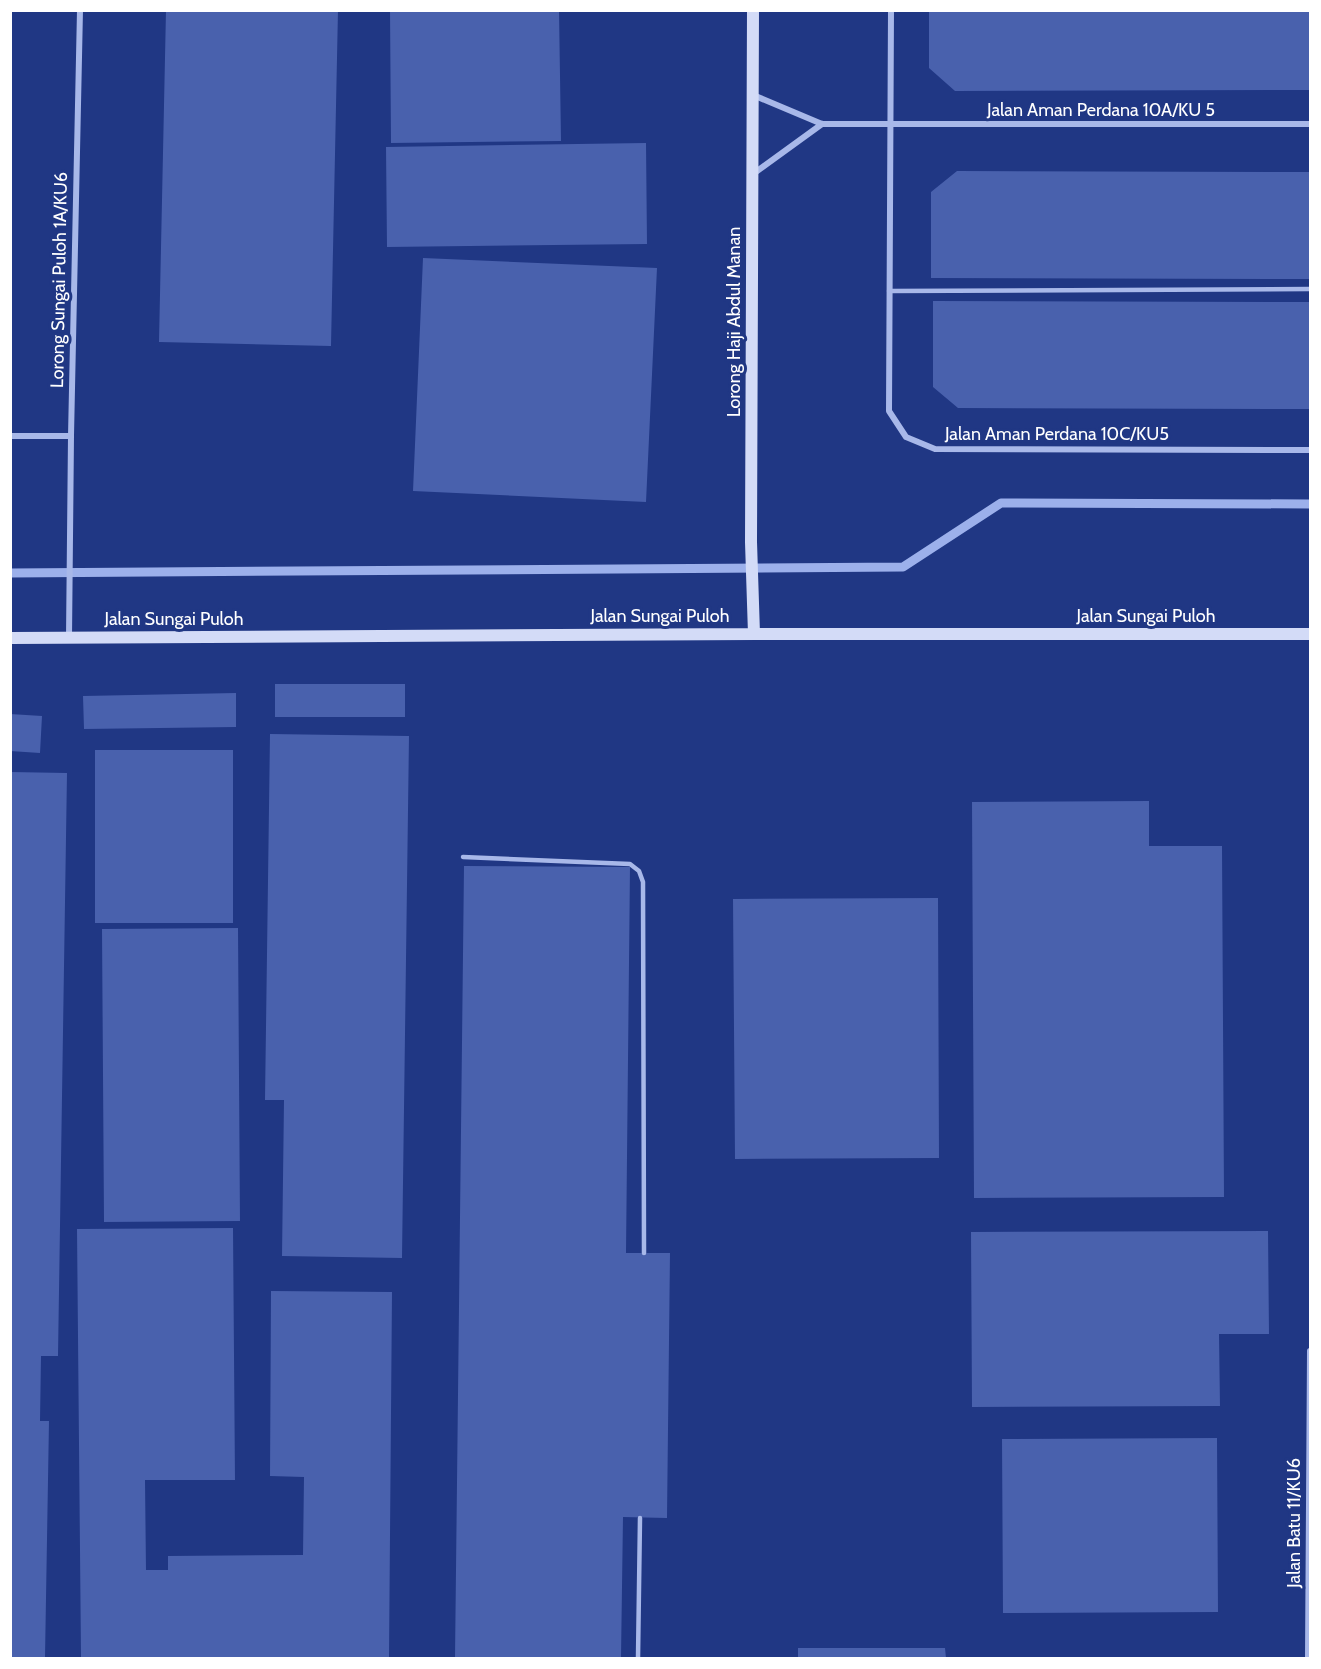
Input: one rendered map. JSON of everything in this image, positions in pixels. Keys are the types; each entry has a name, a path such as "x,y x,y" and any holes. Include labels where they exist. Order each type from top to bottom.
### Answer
{"street":[{"name":"Lorong Sungai Puloh 1A/KU6","path":"69,638 80,10"},
{"name":"Lorong Haji Abdul Manan","path":"753,10 751,542 754,634"},
{"name":"Jalan Aman Perdana 10C/KU5","path":"891,10 889,411 906,437 935,449 1311,450"},
{"path":"753,95 822,124"},
{"path":"753,174 822,124"},
{"name":"Jalan Aman Perdana 10A/KU 5","path":"822,124 1311,124"},
{"path":"10,436 71,436"},
{"name":"Jalan Sungai Puloh","path":"10,638 1311,634"},
{"name":"Jalan Batu 11/KU6","path":"1308,1659 1311,1351"}],"lane":[{"path":"889,291 1311,289"},
{"path":"463,857 630,864 639,871 643,882 644,1253"},
{"path":"638,1659 640,1518"}],"building":[{"path":"166,10 338,10 331,346 159,342"},
{"path":"390,10 559,10 561,141 391,143"},
{"path":"929,10 1310,10 1310,90 955,91 929,68"},
{"path":"646,143 647,244 387,247 386,147"},
{"path":"957,171 1310,172 1310,279 931,278 931,192"},
{"path":"423,258 657,268 646,502 413,491"},
{"path":"933,301 1310,302 1310,409 958,408 933,387"},
{"path":"275,684 405,684 405,717 275,717"},
{"path":"236,693 236,727 84,729 83,696"},
{"path":"10,714 42,716 40,753 10,751"},
{"path":"270,734 409,736 402,1258 282,1256 284,1100 265,1100"},
{"path":"95,750 233,750 233,923 95,923"},
{"path":"10,772 67,773 58,1356 41,1356 40,1421 49,1421 45,1658 10,1658"},
{"path":"1149,801 1149,846 1222,846 1224,1197 974,1198 972,802"},
{"path":"464,866 630,867 626,1253 670,1253 667,1518 623,1517 621,1658 455,1658"},
{"path":"938,898 939,1158 735,1159 733,899"},
{"path":"238,928 240,1221 104,1222 102,929"},
{"path":"233,1228 235,1480 145,1480 146,1570 168,1570 168,1556 303,1555 304,1477 270,1476 271,1291 392,1292 389,1658 81,1658 77,1229"},
{"path":"1268,1231 1269,1334 1219,1334 1220,1406 972,1407 971,1232"},
{"path":"1217,1438 1218,1612 1003,1613 1002,1439"},
{"path":"798,1648 945,1648 946,1658 798,1658"}],"waterway":[{"path":"10,573 903,567 1001,503 1310,504"}]}
